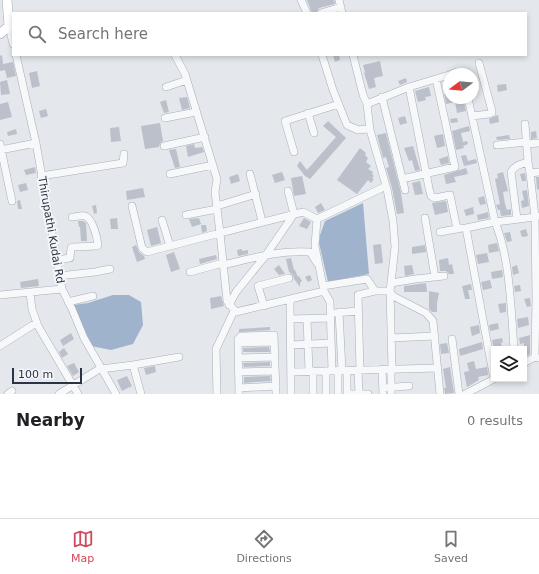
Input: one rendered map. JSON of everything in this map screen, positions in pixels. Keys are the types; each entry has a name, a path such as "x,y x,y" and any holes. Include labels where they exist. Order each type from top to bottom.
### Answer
{"main road":[{"path":"0,34 9,26 7,0"}],"street":[{"path":"301,0 307,12"},
{"path":"324,12 341,7"},
{"path":"9,26 12,40"},
{"name":"Thirupathi Kudai Rd","path":"16,56 36,143 62,289 84,338 116,394"},
{"path":"175,56 187,80 214,165 217,179 215,192 227,301 236,312"},
{"path":"322,56 347,125 358,130 370,130"},
{"path":"353,56 362,95 367,104 370,130 386,186 393,221 395,247 391,287 391,390"},
{"path":"472,116 492,113 479,63"},
{"path":"367,104 409,87 443,76"},
{"path":"402,179 455,166 436,79"},
{"path":"166,87 187,80"},
{"path":"409,87 432,196 435,198 450,195 457,229"},
{"path":"382,97 405,190"},
{"path":"294,152 285,122 308,113 339,104"},
{"path":"469,104 494,222 500,235 508,278 514,346"},
{"path":"165,118 196,112"},
{"path":"308,113 314,133"},
{"path":"525,124 528,162 537,217 538,298 537,358 527,362"},
{"path":"164,146 204,137"},
{"path":"12,201 0,148 36,143"},
{"path":"497,145 539,143"},
{"path":"41,176 123,163 124,154"},
{"path":"517,219 511,172 514,167 519,164 528,162"},
{"path":"170,174 214,165"},
{"path":"530,173 539,172"},
{"path":"250,174 262,221"},
{"path":"317,219 386,186"},
{"path":"229,305 236,292 266,255 294,214 288,191"},
{"path":"186,216 256,194"},
{"path":"132,206 142,248 149,252 262,221 303,212 317,219"},
{"path":"56,260 70,258 71,248 73,246 98,245 91,222 87,217 72,217"},
{"path":"440,232 494,222 537,217"},
{"path":"425,218 435,277"},
{"path":"317,219 315,246 324,288 330,302 331,343 337,370 347,394 368,394"},
{"path":"162,220 170,246"},
{"path":"466,228 491,363"},
{"path":"190,272 266,255 292,251 310,252 319,266"},
{"path":"59,276 110,269"},
{"path":"359,394 358,295 444,276"},
{"path":"264,306 258,286 288,278"},
{"path":"217,394 216,349 233,313 290,299 324,288 367,279 375,291"},
{"path":"391,287 393,296 426,313 434,321 440,394"},
{"path":"0,295 62,289"},
{"path":"30,293 36,323 78,394"},
{"path":"68,302 93,296"},
{"path":"290,299 291,394"},
{"path":"290,319 307,319 330,316 339,312 358,311"},
{"path":"338,394 337,370 339,312"},
{"path":"307,319 313,394"},
{"path":"0,346 36,323"},
{"path":"274,335 276,390 239,391 238,358 238,339 241,336 274,335"},
{"path":"391,338 435,336"},
{"path":"452,339 459,394"},
{"path":"291,345 331,343"},
{"path":"59,394 101,369 179,357"},
{"path":"238,358 275,357"},
{"path":"133,364 141,394"},
{"path":"291,372 392,368 438,368"},
{"path":"382,369 383,391 409,386"},
{"path":"326,394 337,370"},
{"path":"238,372 275,371"},
{"path":"465,394 491,381"}],"water":[{"path":"363,203 369,274 328,282 319,243 325,221"},
{"path":"113,295 129,295 141,302 143,325 133,344 111,350 91,346 83,332 73,305 88,303"}],"building":[{"path":"307,0 334,0 335,4 319,8 317,12 312,12"},
{"path":"2,55 3,64 13,62 16,76 7,78 5,70 0,71 0,56"},
{"path":"333,56 339,56 340,60 335,62"},
{"path":"380,61 383,76 374,78 376,87 369,89 363,65"},
{"path":"37,71 40,86 32,88 29,73"},
{"path":"406,78 407,82 400,85 398,81"},
{"path":"7,80 10,94 1,95 0,82"},
{"path":"506,84 507,90 498,92 497,85"},
{"path":"429,87 431,96 425,97 426,100 418,102 415,91"},
{"path":"187,97 190,108 182,110 179,98"},
{"path":"166,100 169,112 164,113 160,102"},
{"path":"8,102 12,117 0,120 0,104"},
{"path":"455,104 464,104 466,111 457,113"},
{"path":"46,109 48,116 41,118 39,111"},
{"path":"498,115 499,122 490,124 489,119"},
{"path":"405,116 407,123 400,125 398,118"},
{"path":"457,118 458,122 451,123 450,119"},
{"path":"328,121 346,138 310,179 305,176 297,166 300,161 307,170 336,137 323,126"},
{"path":"160,123 163,141 160,143 159,147 145,149 141,126"},
{"path":"469,126 470,131 461,133 463,142 467,141 468,144 463,146 464,148 456,150 452,131"},
{"path":"119,127 121,141 111,142 110,128"},
{"path":"16,129 17,134 8,136 7,132"},
{"path":"536,131 537,138 531,139 531,132"},
{"path":"386,133 401,193 404,213 397,214 386,168 389,167 386,157 383,158 377,135"},
{"path":"443,134 445,146 437,148 434,136"},
{"path":"509,135 510,139 497,140 496,137"},
{"path":"194,144 195,148 202,147 204,152 188,157 186,146"},
{"path":"413,146 420,170 415,171 412,160 409,161 404,148"},
{"path":"360,148 366,153 365,155 368,158 366,162 371,166 368,169 373,172 372,174 374,176 372,178 374,179 371,183 368,180 357,194 337,180"},
{"path":"176,149 180,167 175,168 169,150"},
{"path":"466,155 468,161 476,159 477,163 464,166 461,156"},
{"path":"448,156 449,163 441,165 439,159"},
{"path":"35,167 36,173 26,175 24,170"},
{"path":"466,168 468,174 454,177 456,182 446,184 444,175"},
{"path":"282,172 285,180 275,183 272,175"},
{"path":"503,172 508,191 503,192 505,204 507,210 511,209 511,215 501,216 500,210 498,210 496,205 500,204 495,179 498,178 497,174"},
{"path":"525,173 526,181 522,181 520,174"},
{"path":"238,174 240,181 231,184 229,177"},
{"path":"302,176 306,194 294,196 291,178"},
{"path":"536,177 539,177 539,189 537,190"},
{"path":"420,181 423,194 415,195 412,183"},
{"path":"26,183 28,190 20,192 18,185"},
{"path":"143,188 145,197 127,200 126,191"},
{"path":"527,190 529,206 522,208 521,201 524,200 522,191"},
{"path":"484,196 486,204 480,205 478,198"},
{"path":"20,200 22,209 18,209 17,201"},
{"path":"446,201 448,212 435,215 432,203"},
{"path":"321,203 325,210 318,213 315,207"},
{"path":"96,205 97,213 94,214 92,206"},
{"path":"473,207 474,214 466,216 464,210"},
{"path":"488,212 489,218 478,220 477,215"},
{"path":"117,218 118,229 111,229 110,219"},
{"path":"199,218 201,224 192,227 189,219"},
{"path":"304,218 311,222 307,229 299,226"},
{"path":"78,221 83,221 86,223 87,241 81,241"},
{"path":"201,225 206,225 207,231 202,233"},
{"path":"157,227 161,243 151,246 147,230"},
{"path":"526,229 528,236 522,237 520,231"},
{"path":"510,232 512,241 507,242 504,233"},
{"path":"497,243 499,251 489,253 488,245"},
{"path":"381,244 383,263 375,264 373,245"},
{"path":"136,245 139,252 145,259 137,262 132,247"},
{"path":"425,245 426,252 412,254 412,247"},
{"path":"242,249 242,251 248,250 248,254 238,256 237,250"},
{"path":"174,252 180,269 171,272 166,255"},
{"path":"487,253 489,262 478,264 476,255"},
{"path":"216,255 217,259 200,264 199,259"},
{"path":"291,258 294,270 302,281 300,283 300,287 293,275 289,272 286,259"},
{"path":"448,258 449,265 452,264 454,274 449,274 446,271 440,271 439,260"},
{"path":"279,265 285,274 279,275 274,269"},
{"path":"412,265 414,274 405,276 404,266"},
{"path":"517,265 519,273 513,275 512,267"},
{"path":"502,270 503,277 492,279 491,272"},
{"path":"310,275 312,280 308,282 305,277"},
{"path":"38,279 39,286 21,288 20,282"},
{"path":"490,280 492,288 483,290 481,282"},
{"path":"426,283 427,292 404,292 404,286"},
{"path":"471,284 472,290 468,290 470,299 465,299 462,286"},
{"path":"520,285 521,291 515,292 514,286"},
{"path":"429,291 439,293 437,312 432,312 429,309"},
{"path":"221,296 224,306 211,309 210,298"},
{"path":"530,298 531,306 527,307 524,299"},
{"path":"506,303 506,312 500,313 498,304"},
{"path":"528,317 529,325 518,328 517,319"},
{"path":"498,323 499,329 490,331 489,325"},
{"path":"479,325 480,333 472,336 470,327"},
{"path":"270,327 270,330 239,332 239,329"},
{"path":"71,333 74,339 63,346 60,340"},
{"path":"530,335 530,354 527,356 527,346 524,346 524,343 520,344 519,338"},
{"path":"502,338 503,342 501,343 502,346 493,346 492,340"},
{"path":"482,342 483,349 460,356 459,349"},
{"path":"447,343 449,353 441,354 440,344"},
{"path":"269,347 270,352 243,352 243,348"},
{"path":"64,348 68,354 62,358 59,352"},
{"path":"474,361 476,369 487,367 488,375 478,377 479,380 467,387 464,372 469,371 467,363"},
{"path":"270,362 270,366 244,367 243,363"},
{"path":"74,363 79,372 73,376 67,366"},
{"path":"155,366 156,372 146,375 144,368"},
{"path":"450,367 454,393 445,394 444,388 446,388 443,369"},
{"path":"127,376 132,386 122,391 117,380"},
{"path":"270,376 271,381 244,383 244,377"}]}
